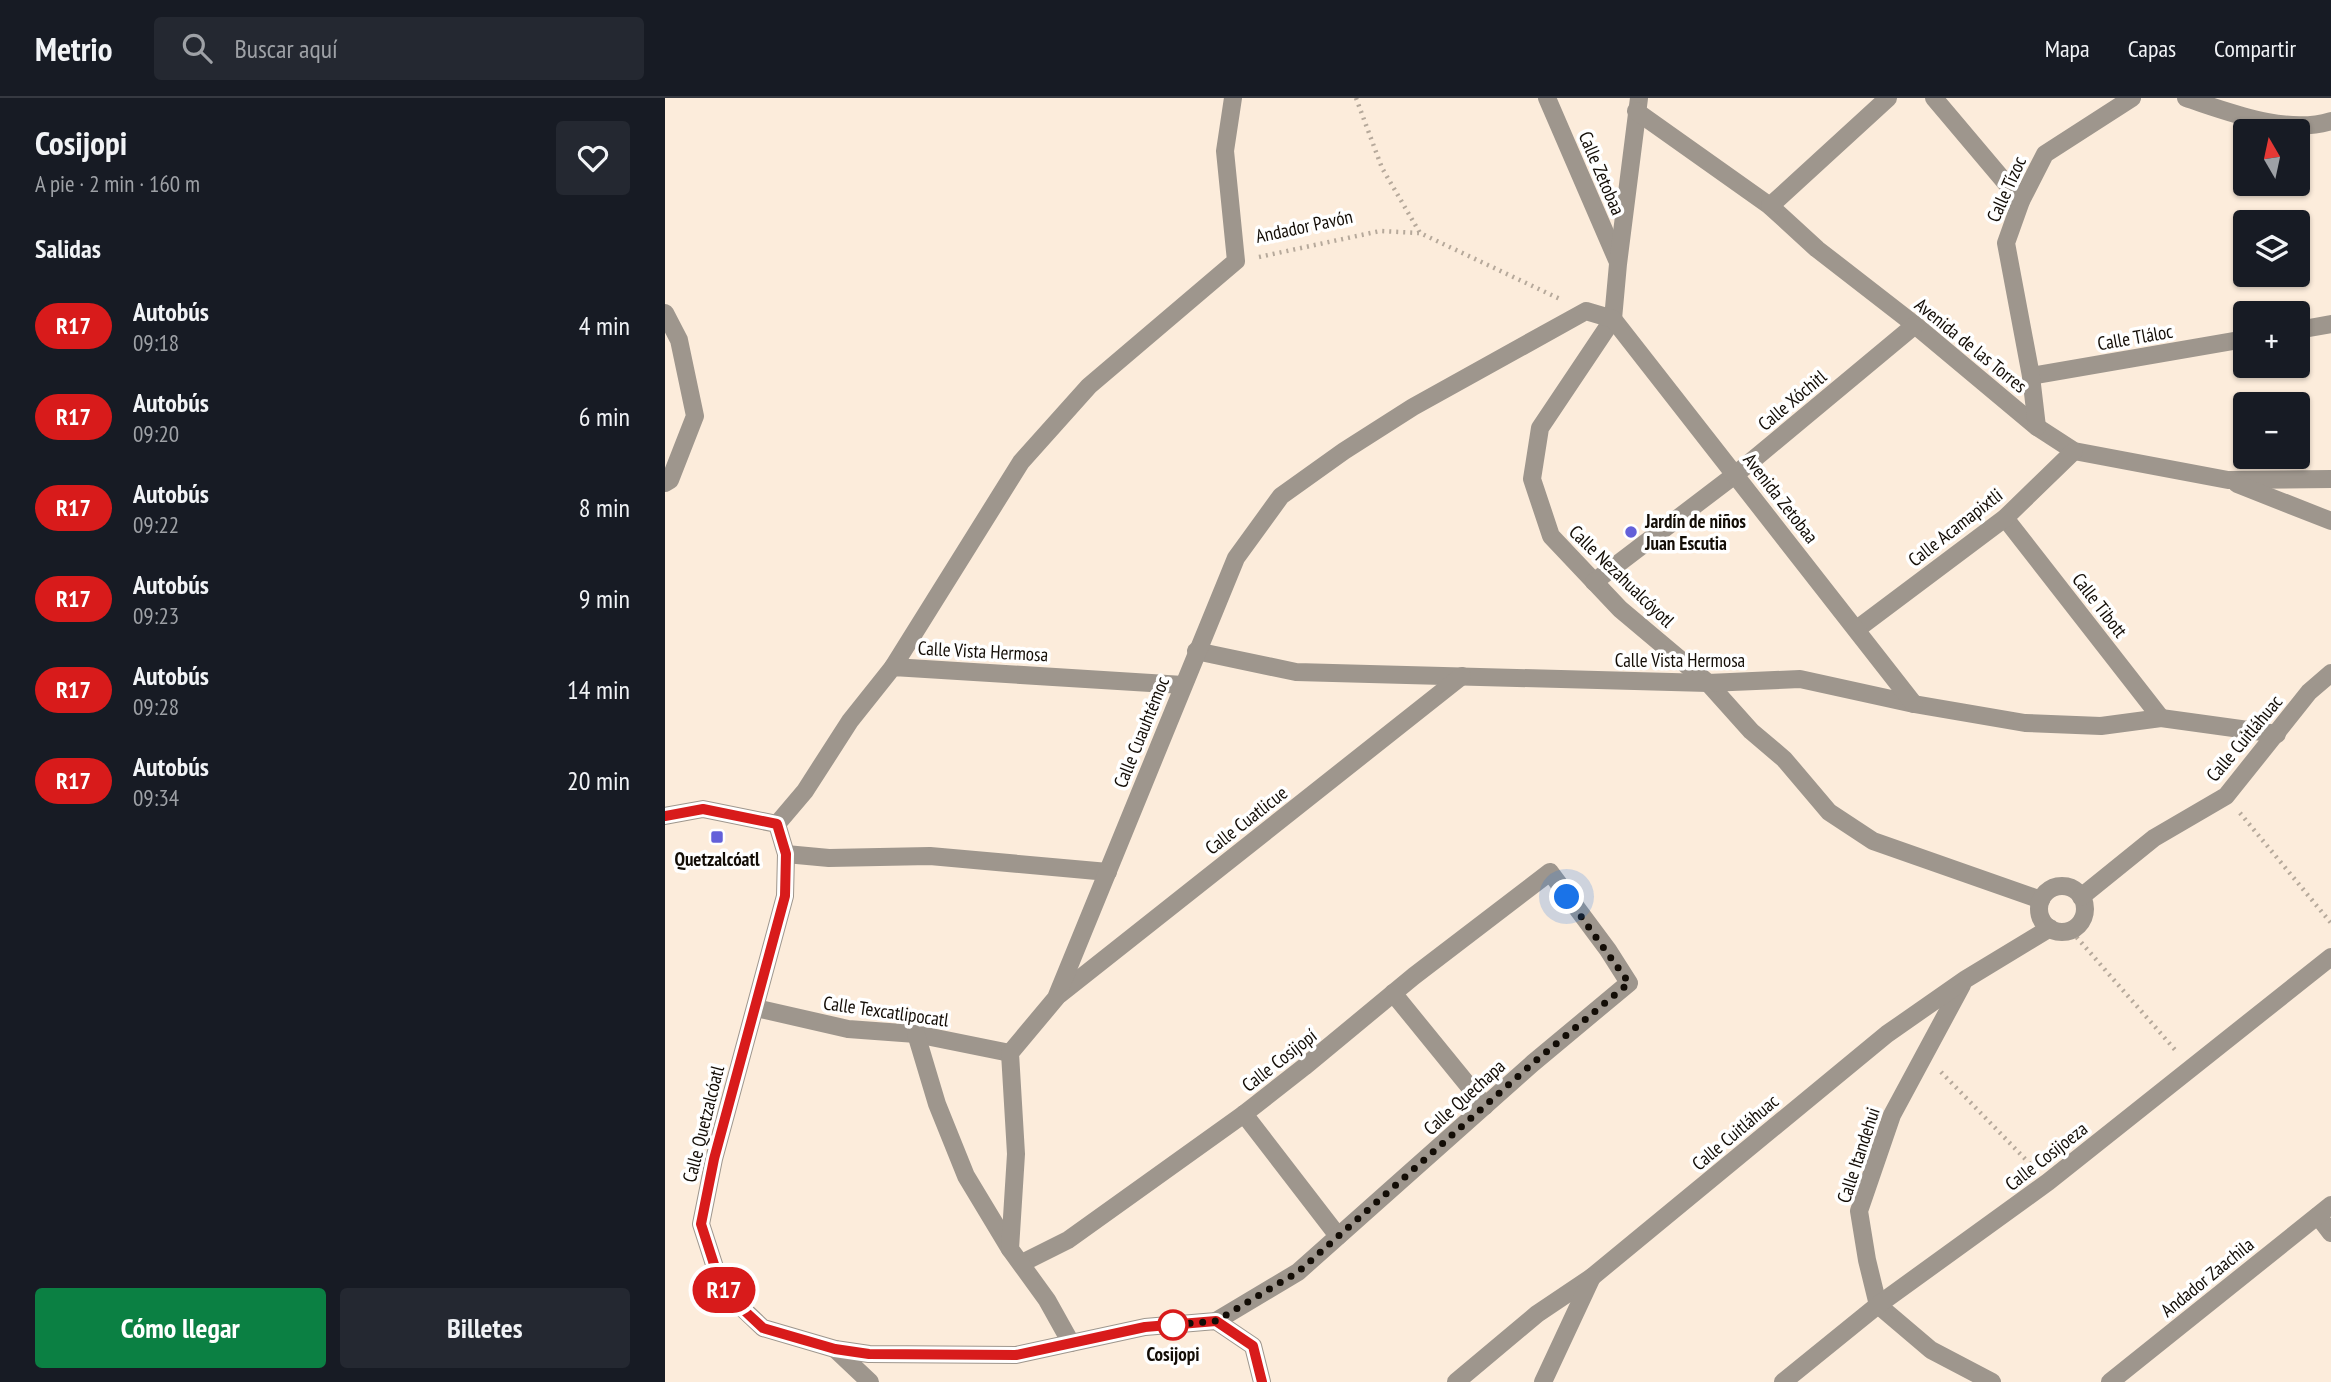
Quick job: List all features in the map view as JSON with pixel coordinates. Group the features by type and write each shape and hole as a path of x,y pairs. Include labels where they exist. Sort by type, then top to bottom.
{"street":[{"name":"Andador Pavón","path":"1233,98 1225,151 1236,261"},
{"name":"Calle Zetobaa","path":"1547,98 1618,264"},
{"path":"1770,205 1888,98"},
{"path":"1934,98 2021,201"},
{"name":"Calle Tízoc","path":"2037,426 2031,376 2006,243 2021,201 2045,154 2132,98"},
{"path":"2186,98 2252,120 2316,126 2331,121"},
{"name":"Calle Nezahualcóyotl","path":"1638,104 1613,319 1541,428 1532,479 1551,536 1620,609 1707,683 1751,731 1784,759 1829,812 1873,841 2041,900"},
{"name":"Avenida de las Torres","path":"1638,104 1770,205 1817,249 1915,325 2037,426 2074,451 2228,480 2331,479"},
{"path":"893,667 1021,462 1089,386 1236,261"},
{"path":"1586,311 1613,319"},
{"name":"Calle Cuauhtémoc","path":"1010,1053 1056,998 1236,558 1281,496 1413,407 1586,311"},
{"path":"665,313 679,340 695,416 670,480 665,483"},
{"name":"Avenida Zetobaa","path":"1613,319 1914,704"},
{"path":"2310,328 2331,324"},
{"name":"Calle Xóchitl","path":"1594,582 1736,474 1915,325"},
{"name":"Calle Tláloc","path":"2031,376 2233,341"},
{"name":"Calle Acamapixtli","path":"1857,629 2005,518 2074,451"},
{"path":"2228,480 2331,521"},
{"name":"Calle Tibott","path":"2005,518 2161,718"},
{"name":"Calle Vista Hermosa","path":"1196,651 1296,671 1707,683 1800,679 1914,704 2025,723 2101,726 2161,718 2277,734"},
{"name":"Calle Vista Hermosa","path":"777,824 806,791 850,721 893,667 1182,685"},
{"name":"Calle Cuitláhuac","path":"2081,897 2154,838 2226,796 2309,692 2331,673"},
{"name":"Calle Cuatlicue","path":"1056,998 1462,676"},
{"path":"665,816 703,809 777,824"},
{"name":"Calle Quetzalcóatl","path":"777,824 786,854 785,896 714,1159 701,1224 722,1289 763,1328 835,1349 869,1354 1016,1355 1145,1327 1216,1321"},
{"path":"786,854 829,858 930,856 1108,872"},
{"name":"Calle Cosijopí","path":"1022,1263 1068,1240 1244,1114 1393,993 1550,872"},
{"name":"Calle Quechapa","path":"1216,1321 1298,1272 1629,983 1550,872"},
{"path":"2061,886 2076,891 2081,897 2085,908 2084,915 2080,923 2070,930 2057,931 2050,928 2040,915 2041,900 2050,889 2061,886"},
{"name":"Calle Cuitláhuac","path":"1457,1382 1537,1314 1592,1277 1887,1034 1966,979 2050,928"},
{"name":"Calle Cosijoeza","path":"1783,1382 1878,1305 2048,1182 2331,957"},
{"name":"Calle Itandehui","path":"1878,1305 1859,1211 1892,1115 1966,979"},
{"path":"1393,993 1485,1106"},
{"name":"Calle Texcatlipocatl","path":"756,1008 848,1029 916,1034 1010,1053"},
{"path":"916,1034 937,1104 966,1175 1071,1343"},
{"path":"1010,1053 1016,1154 1010,1249"},
{"path":"1244,1114 1338,1236"},
{"path":"2324,1210 2331,1233"},
{"name":"Andador Zaachila","path":"2110,1382 2324,1210"},
{"path":"1543,1382 1592,1277"},
{"path":"1878,1305 1931,1350 1992,1382"},
{"path":"1216,1321 1253,1346 1262,1382"},
{"path":"835,1349 870,1382"}],"path":[{"path":"1356,98 1382,168 1420,233 1586,311"},
{"name":"Andador Pavón","path":"1236,261 1380,231 1420,233"},
{"path":"2226,796 2331,923"},
{"path":"2070,930 2191,1069"},
{"path":"1924,1053 2048,1182"}],"bus line":[{"name":"R17","path":"665,816 703,809 777,824 786,854 785,896 714,1159 701,1224 722,1289 763,1328 835,1349 869,1354 958,1356 1016,1355 1145,1327 1216,1321 1253,1346 1262,1382"}],"place":[{"name":"Jardín de niños Juan Escutia","path":"1631,532"},
{"name":"Quetzalcóatl","path":"717,837"},
{"name":"Cosijopi","path":"1173,1325"}],"route":[{"path":"1173,1325 1169,1325 1216,1321 1298,1272 1533,1063 1629,983 1608,950 1567,897"}]}
